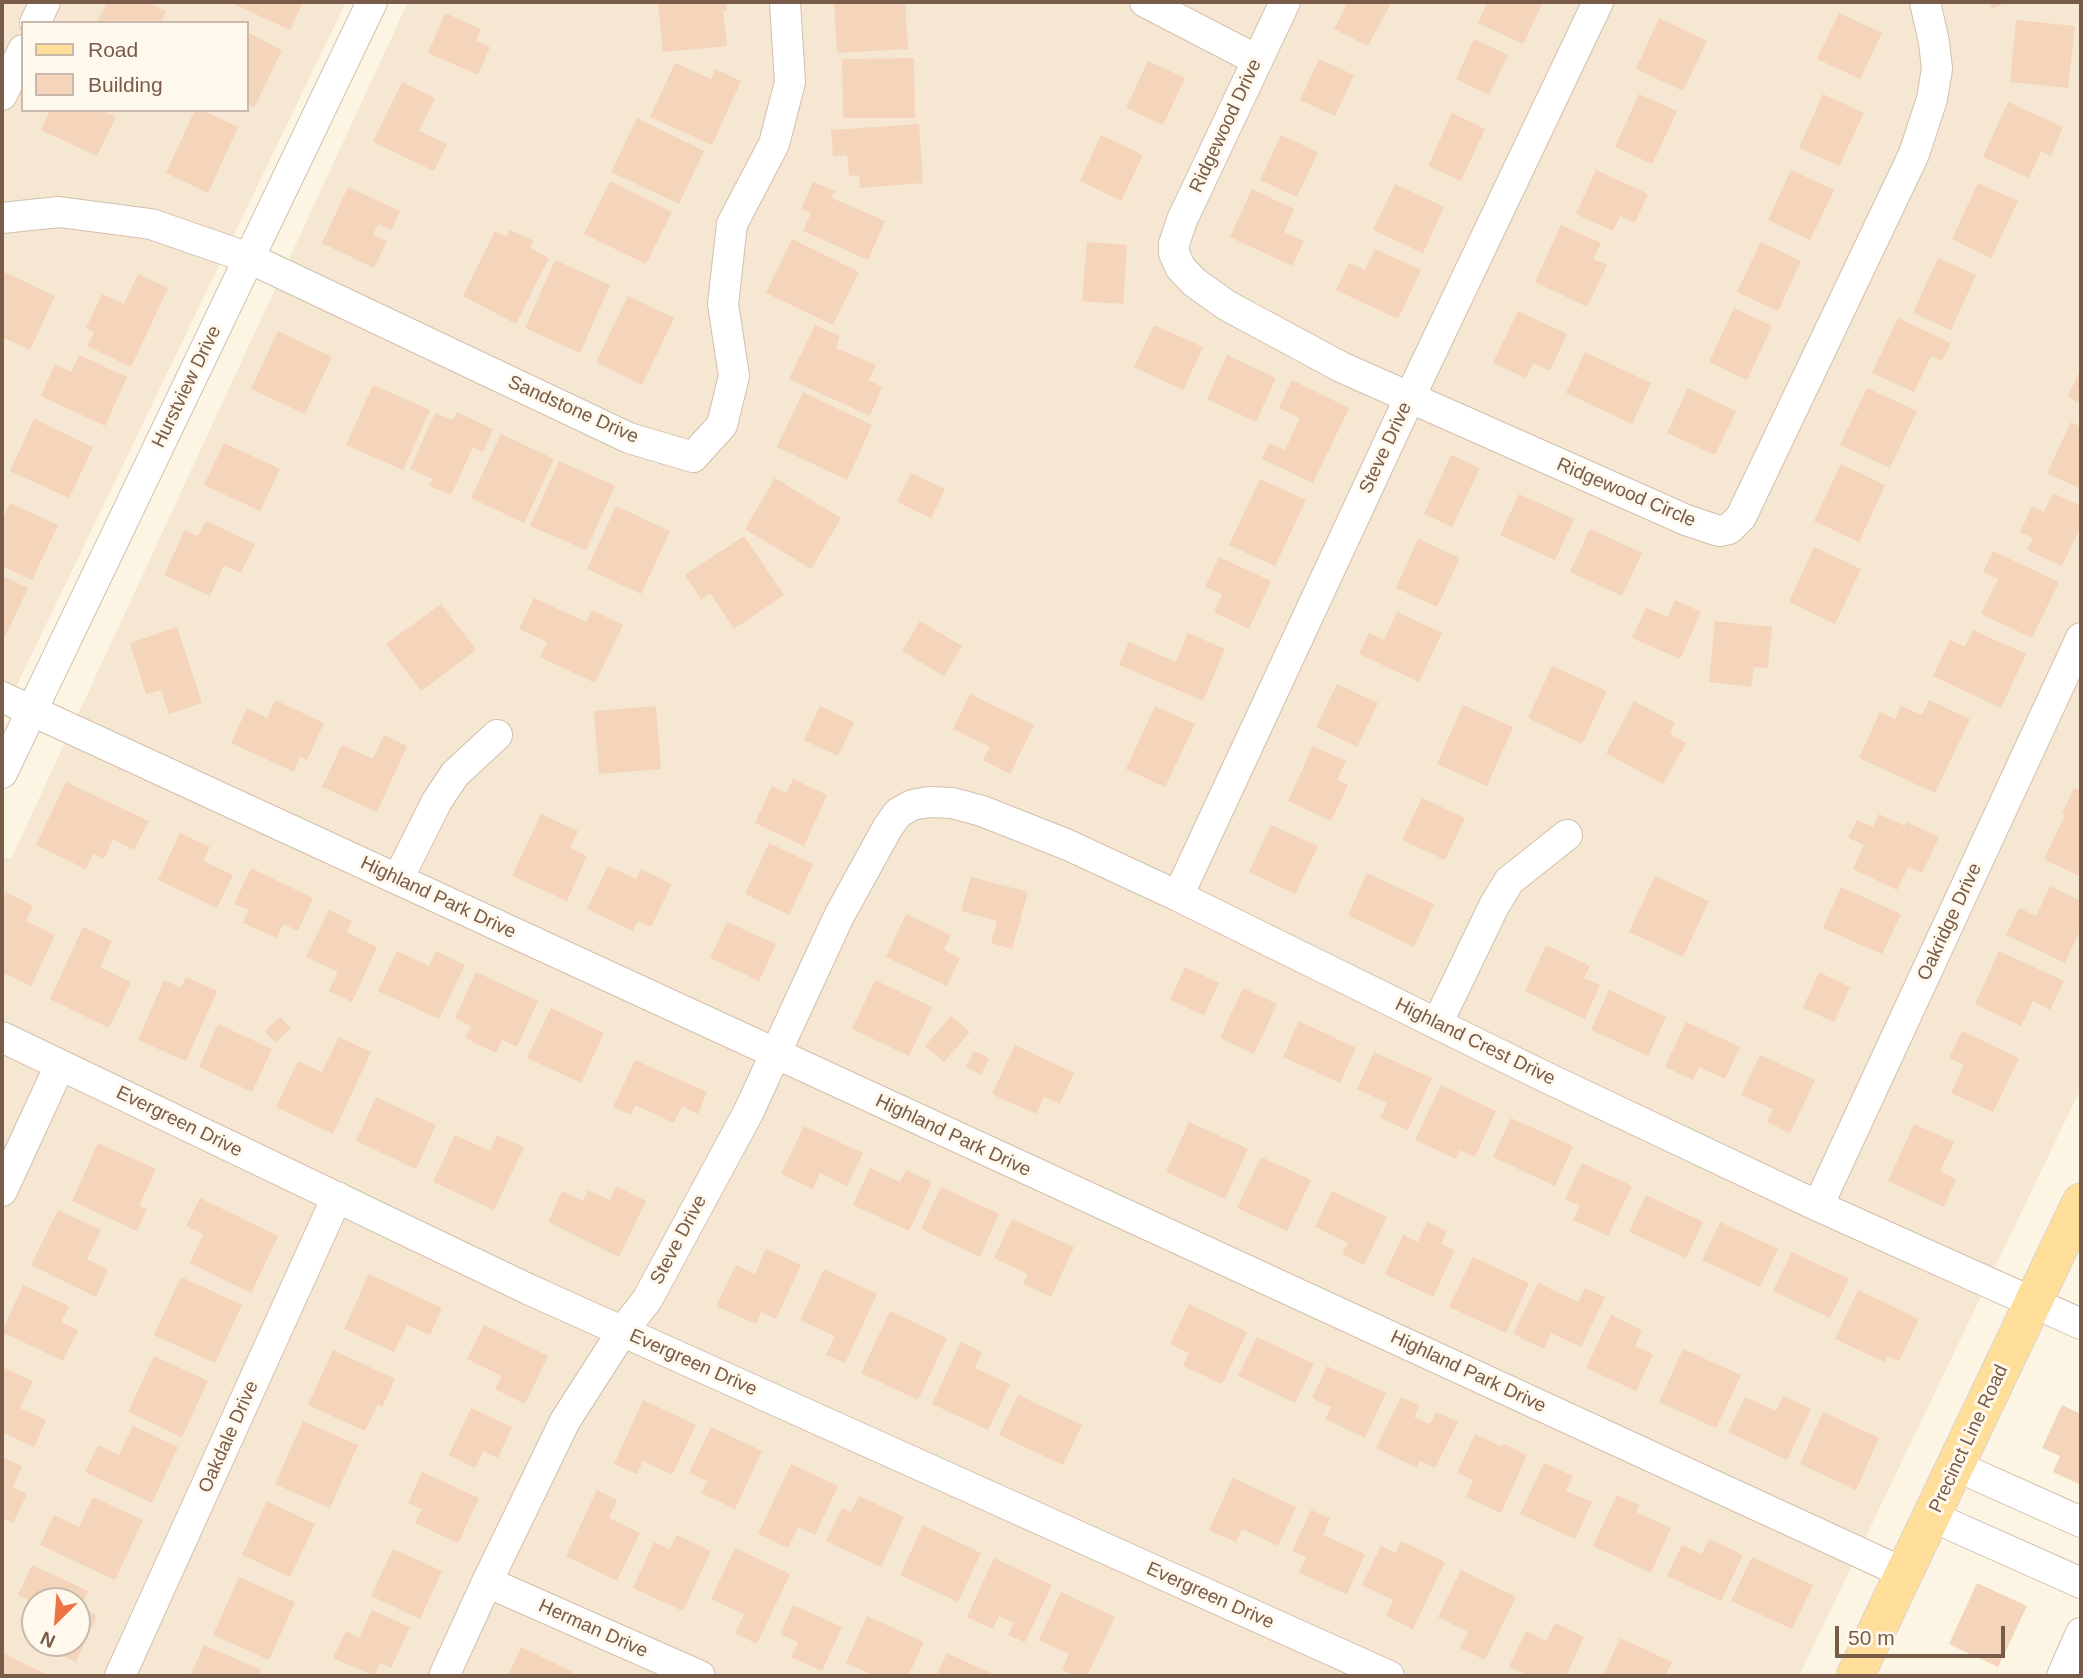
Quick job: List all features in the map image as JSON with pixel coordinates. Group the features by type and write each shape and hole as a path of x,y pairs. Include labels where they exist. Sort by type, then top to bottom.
{"main road":[{"name":"Precinct Line Road","path":"1855,1676 2081,1202"}],"street":[{"path":"36,21 45,2"},
{"name":"Hurstview Drive","path":"2,773 372,2"},
{"name":"Sandstone Drive","path":"249,258 629,438 693,457 722,425 734,376 723,304 732,224 774,144 790,82 785,2"},
{"path":"1145,2 1257,60"},
{"name":"Ridgewood Drive","path":"1174,253 1174,244 1182,220 1285,2"},
{"name":"Steve Drive","path":"1178,896 1409,399 1598,2"},
{"name":"Ridgewood Circle","path":"1174,253 1180,267 1194,282 1226,305 1341,367 1686,520 1719,531 1730,529 1741,517 1914,154 1932,99 1937,69 1925,2"},
{"path":"2,95 21,54"},
{"path":"2,218 59,212 151,225 249,258"},
{"name":"Oakridge Drive","path":"1818,1206 2081,638"},
{"name":"Highland Park Drive","path":"2,697 1904,1573"},
{"path":"398,879 437,801 455,774 497,735"},
{"name":"Highland Crest Drive","path":"912,805 929,802 952,803 982,811 1068,845 1818,1206 2081,1324"},
{"name":"Steve Drive","path":"444,1676 565,1421 622,1332 647,1300 748,1113 839,916 888,827 898,813 912,805"},
{"path":"1437,1024 1494,906 1509,881 1567,835"},
{"name":"Evergreen Drive","path":"2,1037 622,1332 1390,1676"},
{"path":"2,1191 60,1065"},
{"name":"Oakdale Drive","path":"120,1676 337,1198"},
{"path":"1956,1466 2081,1522"},
{"path":"1933,1517 2081,1583"},
{"name":"Herman Drive","path":"487,1582 700,1676"},
{"path":"2062,1676 2081,1633"}],"shaded area":[{"path":"2,2 346,2 2,716"},
{"path":"408,2 2081,2 2081,1088 1799,1676 2,1676 2,856 11,859"}],"building":[{"path":"107,2 147,2 166,11 162,21 98,21"},
{"path":"229,2 303,2 290,30"},
{"path":"658,2 726,2 727,11 723,11 727,46 663,52"},
{"path":"834,2 905,2 908,49 837,53"},
{"path":"1348,2 1385,2 1390,5 1368,46 1334,29"},
{"path":"1487,2 1543,2 1523,44 1478,23"},
{"path":"1989,2 2008,2 1992,9"},
{"path":"445,13 481,29 476,41 490,47 478,75 428,53"},
{"path":"1839,13 1882,33 1860,79 1817,59"},
{"path":"1659,18 1707,41 1683,91 1636,69"},
{"path":"2016,20 2075,26 2068,88 2010,82"},
{"path":"248,33 282,50 254,108 248,105"},
{"path":"1474,39 1508,55 1489,95 1456,79"},
{"path":"914,58 915,118 843,118 842,59"},
{"path":"1319,59 1354,75 1335,116 1300,100"},
{"path":"1148,61 1185,78 1163,125 1126,108"},
{"path":"675,63 711,79 715,69 741,81 712,145 650,117"},
{"path":"402,82 435,98 419,131 447,144 434,171 373,142"},
{"path":"1639,94 1677,111 1652,164 1615,147"},
{"path":"1823,94 1864,113 1839,166 1799,148"},
{"path":"2008,102 2063,127 2051,156 2041,151 2029,178 1983,157"},
{"path":"49,112 105,112 116,117 97,156 41,130"},
{"path":"194,112 206,112 238,127 208,193 166,173"},
{"path":"1452,113 1485,129 1461,181 1428,166"},
{"path":"637,118 704,151 679,204 611,172"},
{"path":"919,124 923,183 860,188 859,175 849,176 847,155 833,157 831,130"},
{"path":"1101,135 1143,155 1121,201 1080,181"},
{"path":"1281,135 1318,152 1297,197 1260,180"},
{"path":"1596,170 1648,194 1635,223 1620,216 1613,231 1576,214"},
{"path":"1791,170 1834,190 1810,240 1768,220"},
{"path":"610,181 672,212 646,264 584,234"},
{"path":"813,182 835,191 832,198 885,221 868,260 803,231 811,213 801,209"},
{"path":"1978,183 2018,201 1991,258 1952,239"},
{"path":"1395,184 1444,207 1423,253 1373,230"},
{"path":"348,187 400,211 391,230 378,224 373,235 387,241 374,268 322,243"},
{"path":"1252,189 1294,209 1284,232 1304,241 1292,266 1230,237"},
{"path":"1561,225 1601,243 1593,259 1607,265 1587,307 1535,282"},
{"path":"510,230 534,241 530,248 549,258 516,324 463,296 495,231 506,237"},
{"path":"792,239 859,272 833,325 766,293"},
{"path":"1087,242 1127,245 1123,304 1082,301"},
{"path":"1761,242 1801,261 1778,311 1737,292"},
{"path":"1375,249 1421,270 1398,319 1336,290 1349,263 1365,270"},
{"path":"1938,258 1976,275 1951,330 1913,313"},
{"path":"555,260 610,285 580,353 525,328"},
{"path":"2,271 55,296 30,350 2,337"},
{"path":"138,274 168,288 131,367 87,346 94,332 86,328 102,294 124,304"},
{"path":"628,296 674,318 642,385 596,362"},
{"path":"1734,308 1772,326 1747,380 1709,362"},
{"path":"1518,311 1567,334 1550,371 1533,363 1526,378 1493,363"},
{"path":"1898,318 1951,343 1942,361 1931,356 1914,392 1872,373"},
{"path":"815,325 840,336 836,348 876,365 869,380 882,387 870,416 789,379"},
{"path":"1154,325 1203,347 1183,390 1134,367"},
{"path":"278,331 332,357 305,414 251,389"},
{"path":"1585,352 1651,383 1632,424 1566,393"},
{"path":"79,355 127,377 105,426 41,396 55,364 71,372"},
{"path":"1227,355 1276,378 1256,422 1207,399"},
{"path":"2081,368 2081,404 2068,397"},
{"path":"1292,380 1349,408 1313,483 1262,459 1269,443 1285,450 1300,418 1279,408"},
{"path":"373,385 430,410 403,470 346,445"},
{"path":"1688,388 1736,411 1715,455 1667,433"},
{"path":"1867,388 1917,411 1890,468 1840,445"},
{"path":"803,392 872,425 847,480 777,447"},
{"path":"457,412 493,429 483,452 473,447 451,495 429,486 433,479 410,469 435,413 453,420"},
{"path":"34,419 93,447 69,498 10,471"},
{"path":"2071,422 2081,427 2081,489 2047,473"},
{"path":"501,434 554,459 524,523 471,498"},
{"path":"224,443 280,469 260,511 204,485"},
{"path":"1451,455 1480,468 1452,527 1424,514"},
{"path":"559,461 615,486 586,550 530,526"},
{"path":"1841,464 1885,485 1859,542 1814,521"},
{"path":"911,473 945,489 931,518 897,502"},
{"path":"775,478 841,518 811,569 745,529"},
{"path":"1260,479 1306,500 1275,566 1229,545"},
{"path":"2053,493 2081,506 2081,526 2062,566 2027,550 2033,538 2020,532 2032,506 2044,512"},
{"path":"1519,494 1574,519 1555,560 1500,535"},
{"path":"10,503 58,525 32,580 2,566 2,521"},
{"path":"616,506 670,531 641,594 587,569"},
{"path":"206,521 255,544 241,573 224,565 210,596 164,575 185,530 198,536"},
{"path":"1590,529 1642,553 1622,596 1570,572"},
{"path":"744,536 784,595 734,629 710,593 701,599 685,575"},
{"path":"1418,539 1460,558 1437,607 1396,588"},
{"path":"1814,547 1861,569 1835,624 1789,602"},
{"path":"1993,551 2059,582 2032,638 1981,614 1998,579 1983,572"},
{"path":"1219,557 1271,581 1249,629 1214,612 1222,594 1205,587"},
{"path":"2,576 28,588 5,637 2,636"},
{"path":"534,598 586,622 592,610 623,625 595,683 540,657 547,642 519,629"},
{"path":"1675,600 1701,612 1680,659 1632,638 1646,608 1668,617"},
{"path":"441,604 476,650 421,691 386,644"},
{"path":"1397,612 1442,633 1419,682 1359,654 1369,633 1384,640"},
{"path":"920,621 962,646 944,676 902,651"},
{"path":"1715,621 1772,627 1768,668 1754,667 1751,687 1709,682"},
{"path":"177,627 202,703 169,714 161,690 146,694 130,643"},
{"path":"1973,630 2026,654 2001,708 1933,676 1950,640 1965,647"},
{"path":"1188,633 1225,649 1203,701 1119,665 1129,642 1176,662"},
{"path":"1552,666 1607,691 1582,744 1528,718"},
{"path":"1337,684 1378,703 1357,747 1316,727"},
{"path":"970,694 1034,725 1010,774 983,760 990,747 953,729"},
{"path":"275,700 324,723 307,760 300,757 294,772 231,743 247,708 267,718"},
{"path":"1929,700 1970,719 1935,793 1859,758 1880,712 1895,719 1901,706 1922,715"},
{"path":"1634,701 1675,723 1670,734 1686,743 1663,784 1606,753"},
{"path":"1463,705 1513,727 1487,786 1437,764"},
{"path":"656,706 661,769 599,774 594,711"},
{"path":"820,706 854,722 838,756 804,740"},
{"path":"1155,706 1195,724 1165,787 1126,769"},
{"path":"384,735 407,746 377,812 322,787 342,745 373,759"},
{"path":"1313,746 1346,761 1337,780 1348,785 1331,821 1288,801"},
{"path":"793,779 827,795 804,846 755,823 772,786 786,793"},
{"path":"66,782 149,821 134,850 113,839 104,859 93,854 86,869 36,845"},
{"path":"2074,788 2081,791 2081,877 2044,859 2065,815 2062,814"},
{"path":"1422,798 1465,818 1445,860 1402,840"},
{"path":"541,814 578,831 570,848 587,856 567,901 512,876"},
{"path":"1879,814 1905,826 1906,822 1939,837 1922,873 1908,867 1897,890 1853,869 1864,845 1848,838 1857,820 1873,827"},
{"path":"1271,825 1318,846 1295,894 1249,872"},
{"path":"180,833 210,847 203,861 233,875 217,908 158,880"},
{"path":"769,843 813,864 789,915 745,894"},
{"path":"608,866 636,879 641,869 672,884 651,927 638,921 633,931 587,909"},
{"path":"251,868 313,898 298,931 283,924 277,938 243,923 249,910 234,904"},
{"path":"1367,873 1434,904 1414,947 1348,915"},
{"path":"1655,876 1709,901 1683,957 1629,932"},
{"path":"971,877 1028,892 1012,949 991,943 997,921 961,911"},
{"path":"2050,886 2081,901 2081,928 2065,963 2006,935 2019,908 2036,916"},
{"path":"1841,887 1901,914 1882,954 1823,928"},
{"path":"6,892 33,906 26,921 55,935 31,986 2,972 2,900"},
{"path":"329,910 352,921 346,932 377,947 352,1002 329,991 338,972 306,957"},
{"path":"906,914 951,935 944,950 960,958 947,986 886,957"},
{"path":"727,922 776,944 759,981 710,958"},
{"path":"83,927 112,941 100,967 131,982 109,1028 50,999"},
{"path":"1546,945 1590,966 1584,978 1600,985 1585,1019 1525,991"},
{"path":"397,951 429,966 436,951 465,965 439,1019 378,991"},
{"path":"1999,951 2064,981 2050,1010 2033,1001 2021,1026 1975,1004"},
{"path":"1185,967 1219,983 1204,1015 1170,1000"},
{"path":"476,972 538,1001 517,1047 502,1040 496,1053 465,1038 471,1026 455,1018"},
{"path":"1819,972 1850,987 1834,1022 1803,1008"},
{"path":"186,977 217,991 186,1061 138,1040 164,980 181,988"},
{"path":"875,980 932,1007 909,1056 852,1029"},
{"path":"1243,988 1277,1004 1254,1054 1220,1038"},
{"path":"1609,990 1666,1017 1648,1056 1591,1030"},
{"path":"551,1008 604,1033 581,1083 527,1058"},
{"path":"951,1016 970,1032 944,1062 925,1046"},
{"path":"280,1017 291,1028 275,1043 265,1031"},
{"path":"1299,1021 1356,1048 1340,1083 1283,1057"},
{"path":"1686,1022 1740,1047 1725,1079 1699,1067 1693,1080 1665,1067"},
{"path":"218,1024 272,1049 252,1092 199,1067"},
{"path":"1962,1031 2019,1058 1993,1112 1951,1093 1964,1065 1949,1058"},
{"path":"339,1037 371,1052 333,1134 276,1107 298,1061 322,1072"},
{"path":"1015,1045 1074,1073 1060,1104 1044,1097 1036,1114 992,1094"},
{"path":"974,1051 989,1058 981,1075 966,1067"},
{"path":"1374,1052 1432,1078 1408,1130 1380,1118 1387,1103 1357,1089"},
{"path":"1760,1055 1815,1080 1790,1133 1767,1122 1773,1109 1741,1095"},
{"path":"635,1060 707,1092 698,1114 682,1106 674,1123 635,1105 631,1115 613,1107"},
{"path":"1441,1085 1496,1111 1475,1157 1460,1150 1456,1159 1415,1140"},
{"path":"376,1097 436,1125 416,1169 356,1141"},
{"path":"1511,1118 1573,1146 1555,1186 1493,1157"},
{"path":"1189,1122 1248,1149 1225,1199 1166,1172"},
{"path":"1914,1124 1954,1142 1940,1171 1956,1179 1944,1207 1888,1181"},
{"path":"804,1126 863,1153 847,1186 820,1173 813,1189 781,1174"},
{"path":"455,1135 490,1151 497,1135 524,1147 494,1210 433,1182"},
{"path":"98,1143 156,1169 139,1206 147,1209 137,1231 72,1201"},
{"path":"1261,1157 1311,1180 1287,1231 1237,1208"},
{"path":"1582,1163 1632,1186 1608,1236 1573,1220 1580,1206 1565,1199"},
{"path":"870,1168 900,1182 906,1170 932,1182 909,1231 853,1205"},
{"path":"616,1186 646,1201 619,1257 548,1222 562,1191 583,1201 588,1190 610,1200"},
{"path":"941,1187 999,1214 980,1257 921,1229"},
{"path":"1332,1191 1387,1217 1364,1265 1342,1254 1348,1243 1315,1227"},
{"path":"1646,1195 1703,1222 1686,1258 1629,1232"},
{"path":"200,1198 278,1236 251,1293 190,1263 203,1234 186,1226"},
{"path":"58,1210 101,1230 87,1259 108,1270 96,1297 31,1265"},
{"path":"1012,1219 1074,1247 1051,1297 1023,1284 1028,1274 994,1258"},
{"path":"1427,1222 1447,1231 1441,1244 1455,1250 1433,1297 1385,1274 1403,1235 1418,1242"},
{"path":"1720,1222 1778,1249 1760,1287 1702,1260"},
{"path":"766,1249 801,1265 776,1319 761,1312 756,1324 716,1306 736,1265 755,1274"},
{"path":"1792,1252 1849,1279 1830,1318 1773,1291"},
{"path":"1473,1257 1529,1283 1506,1333 1449,1307"},
{"path":"824,1269 877,1294 845,1363 826,1355 835,1336 800,1320"},
{"path":"369,1274 442,1308 430,1335 407,1325 394,1352 344,1329"},
{"path":"181,1277 242,1305 215,1363 154,1335"},
{"path":"1538,1283 1578,1302 1585,1288 1605,1297 1581,1347 1551,1333 1544,1349 1513,1334"},
{"path":"23,1285 69,1306 61,1322 78,1330 63,1361 2,1332"},
{"path":"1858,1290 1919,1319 1899,1361 1887,1356 1884,1362 1835,1339"},
{"path":"1189,1304 1247,1332 1222,1384 1183,1366 1189,1353 1170,1344"},
{"path":"890,1311 947,1338 918,1400 861,1373"},
{"path":"1611,1315 1642,1330 1635,1346 1653,1354 1636,1391 1586,1368"},
{"path":"484,1325 548,1356 525,1404 495,1389 502,1376 467,1359"},
{"path":"1257,1337 1314,1364 1295,1403 1238,1376"},
{"path":"961,1342 982,1352 975,1368 1010,1384 988,1430 932,1404"},
{"path":"1683,1349 1741,1375 1716,1428 1659,1402"},
{"path":"333,1350 395,1379 382,1407 378,1404 365,1431 308,1405"},
{"path":"154,1356 208,1381 182,1437 128,1412"},
{"path":"1327,1366 1386,1393 1365,1438 1325,1419 1331,1407 1312,1398"},
{"path":"2,1367 33,1381 20,1408 46,1420 34,1447 2,1432"},
{"path":"1018,1395 1082,1425 1063,1465 999,1435"},
{"path":"1783,1396 1811,1409 1787,1460 1728,1432 1745,1397 1776,1411"},
{"path":"1401,1397 1420,1406 1414,1417 1430,1424 1436,1412 1458,1422 1435,1468 1420,1461 1417,1468 1376,1448"},
{"path":"643,1400 696,1425 672,1475 643,1461 637,1474 614,1464"},
{"path":"2062,1405 2081,1414 2081,1485 2053,1472 2060,1456 2042,1448"},
{"path":"471,1408 512,1427 498,1458 483,1451 475,1468 449,1455"},
{"path":"1823,1412 1879,1438 1856,1490 1800,1464"},
{"path":"303,1421 358,1445 330,1508 275,1484"},
{"path":"133,1426 178,1447 152,1503 85,1472 98,1445 119,1455"},
{"path":"711,1427 762,1451 735,1509 701,1493 707,1481 689,1473"},
{"path":"1475,1434 1527,1455 1501,1513 1466,1497 1473,1480 1457,1473"},
{"path":"2,1457 22,1466 13,1487 27,1494 13,1523 2,1518"},
{"path":"1544,1463 1573,1476 1566,1491 1592,1502 1575,1539 1520,1514"},
{"path":"791,1464 838,1486 815,1535 798,1527 788,1548 758,1534"},
{"path":"422,1472 479,1498 458,1543 415,1523 422,1509 408,1503"},
{"path":"1233,1478 1296,1507 1278,1546 1242,1529 1236,1542 1209,1530"},
{"path":"597,1490 617,1500 609,1518 640,1533 617,1581 566,1556"},
{"path":"1617,1495 1639,1505 1636,1512 1671,1528 1651,1573 1593,1546"},
{"path":"859,1496 904,1517 881,1567 826,1541 842,1508 851,1512"},
{"path":"93,1497 143,1520 115,1580 40,1545 54,1515 79,1527"},
{"path":"267,1501 315,1524 290,1577 242,1555"},
{"path":"1311,1510 1330,1518 1323,1535 1365,1554 1347,1594 1299,1573 1306,1557 1292,1551"},
{"path":"923,1525 981,1553 958,1602 900,1575"},
{"path":"677,1535 711,1551 683,1611 633,1588 654,1542 670,1549"},
{"path":"1709,1539 1743,1555 1721,1601 1667,1576 1682,1545 1702,1554"},
{"path":"1401,1541 1445,1562 1413,1629 1386,1616 1393,1600 1362,1585 1381,1546 1396,1553"},
{"path":"735,1548 790,1574 757,1644 735,1633 744,1614 711,1599"},
{"path":"393,1549 442,1571 420,1619 371,1596"},
{"path":"1752,1557 1813,1585 1792,1629 1731,1601"},
{"path":"994,1558 1052,1585 1025,1642 1008,1635 1014,1623 999,1616 993,1629 967,1617"},
{"path":"32,1565 79,1587 22,1587"},
{"path":"1461,1570 1516,1597 1485,1660 1460,1648 1468,1632 1438,1617"},
{"path":"239,1577 295,1602 269,1660 213,1635"},
{"path":"1977,1583 2027,1606 1998,1667 1949,1644"},
{"path":"1061,1592 1115,1617 1087,1676 1076,1676 1062,1670 1069,1654 1039,1640"},
{"path":"793,1605 842,1627 822,1671 791,1657 798,1642 780,1634"},
{"path":"372,1610 410,1627 391,1668 380,1663 374,1676 333,1658 346,1631 359,1638"},
{"path":"91,1612 97,1615 91,1628"},
{"path":"867,1616 924,1642 908,1676 875,1676 846,1663"},
{"path":"1555,1623 1584,1637 1566,1676 1530,1676 1509,1667 1526,1631 1546,1641"},
{"path":"1620,1638 1672,1662 1665,1676 1603,1676"},
{"path":"204,1645 261,1670 259,1676 190,1676"},
{"path":"521,1647 573,1672 571,1676 508,1676"},
{"path":"2,1653 50,1676 2,1676"},
{"path":"947,1653 997,1676 936,1676"},
{"path":"65,1657 78,1657 76,1662"}]}
